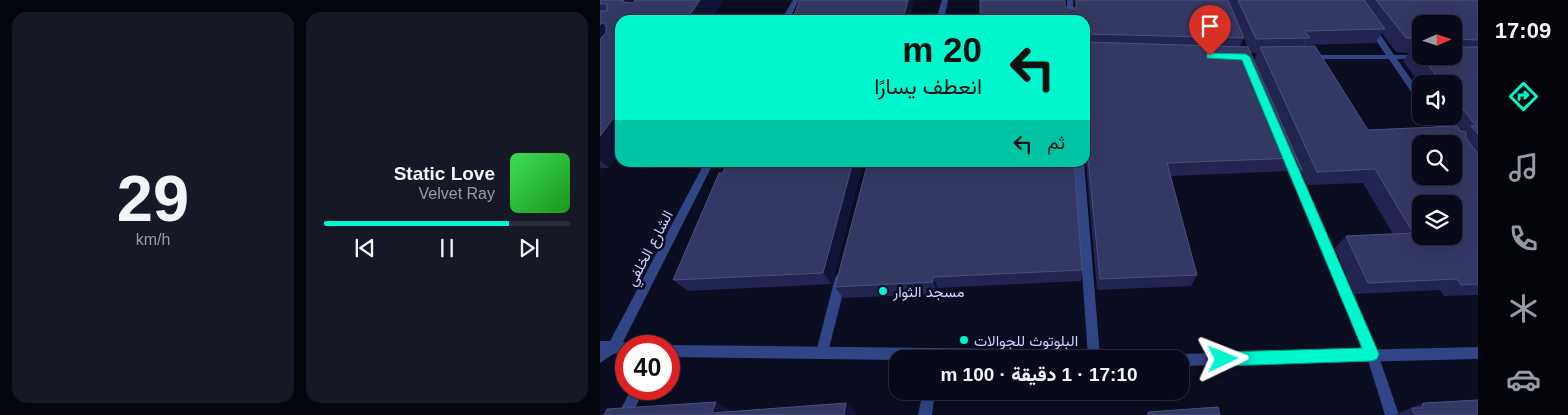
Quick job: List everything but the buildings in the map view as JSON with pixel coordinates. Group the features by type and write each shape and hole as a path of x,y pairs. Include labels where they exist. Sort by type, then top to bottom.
{"street":[{"path":"788,15 796,0"},
{"path":"941,15 945,0"},
{"path":"1070,0 1070,15"},
{"path":"1368,24 1412,88"},
{"path":"1303,57 1412,57"},
{"path":"1288,156 1372,354 1392,415"},
{"name":"الشارع الخلفي","path":"626,335 708,167"},
{"path":"1079,167 1094,350"},
{"path":"822,352 844,267"},
{"path":"600,347 615,348"},
{"path":"600,357 615,350"},
{"path":"680,352 822,352 889,355"},
{"path":"1189,360 1478,353"},
{"path":"625,415 632,400"},
{"path":"925,415 928,400"}],"place":[{"name":"مسجد الثوار","path":"883,291"},
{"name":"البلوتوث للجوالات","path":"964,340"}],"route":[{"path":"1210,56 1246,57 1372,354 1223,359"}]}
